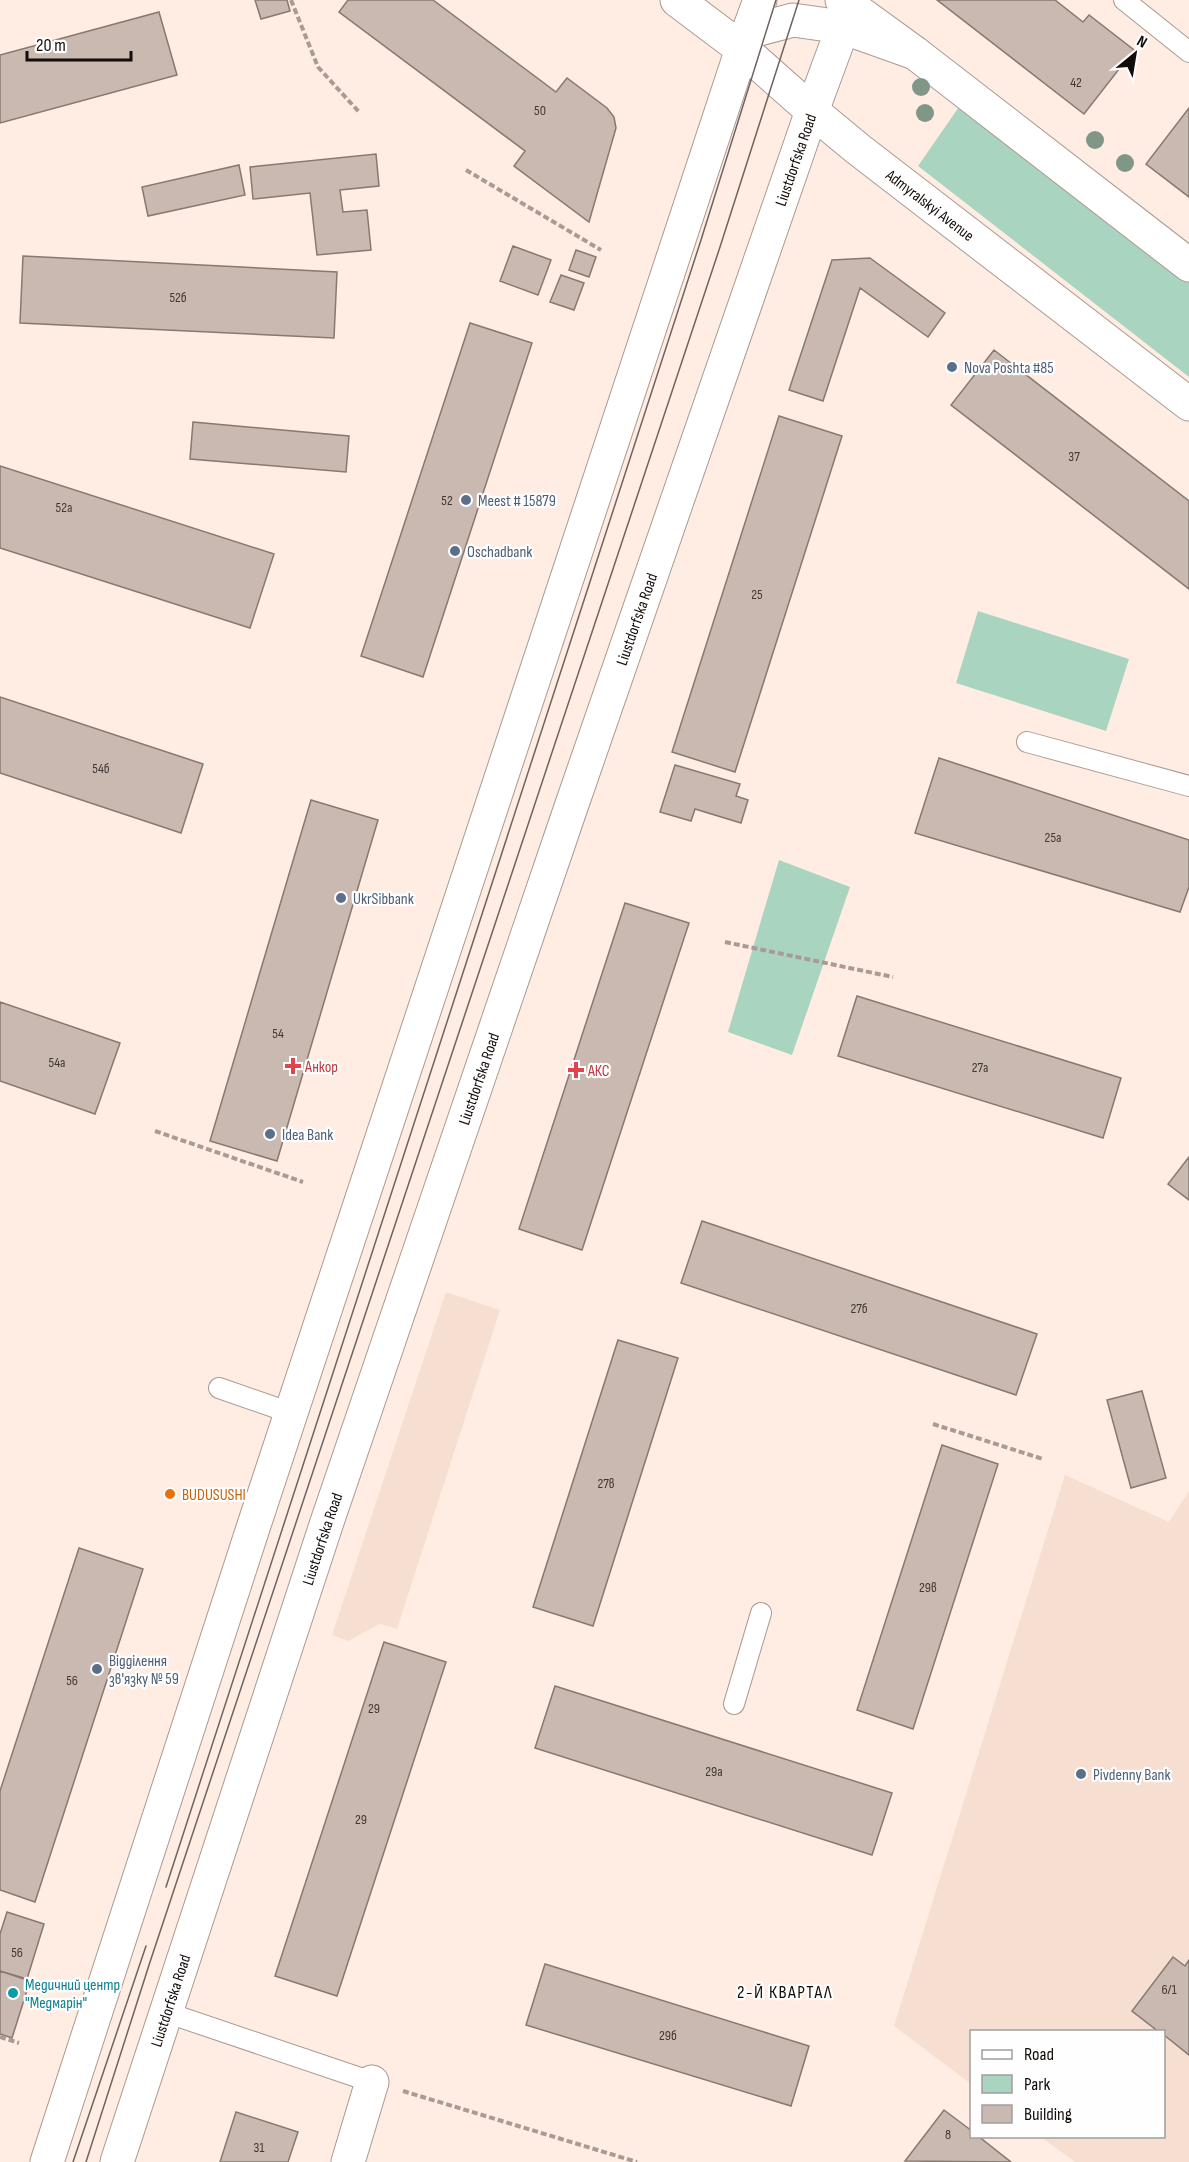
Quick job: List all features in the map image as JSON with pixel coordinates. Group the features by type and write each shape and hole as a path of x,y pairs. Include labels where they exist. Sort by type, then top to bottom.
{"main road":[{"name":"Admyralskyi Avenue","path":"677,0 745,41 812,111 1189,404"},
{"path":"47,2162 291,1413 760,0"},
{"path":"811,0 847,8 915,52 1189,265"},
{"path":"745,41 792,20 847,8"},
{"name":"Liustdorfska Road","path":"117,2162 326,1525 847,8"},
{"path":"348,2162 372,2082"}],"lane":[{"path":"1124,0 1189,52"},
{"path":"1027,742 1189,786"},
{"path":"219,1388 291,1413"},
{"path":"734,1704 761,1613"},
{"path":"165,2012 372,2082"}],"path":[{"path":"291,0 318,67 359,112"},
{"path":"466,170 602,250"},
{"path":"725,942 893,977"},
{"path":"155,1131 303,1182"},
{"path":"933,1424 1043,1459"},
{"path":"0,2037 19,2043"},
{"path":"372,2082 638,2162"}],"shaded area":[{"path":"446,1292 500,1310 397,1629 380,1624 348,1641 332,1635"},
{"name":"Pivdenny Bank","path":"1065,1475 1169,1522 1189,1491 1189,2162 1075,2162 1042,2138 1165,2138 1165,2030 970,2030 970,2083 894,2026"}],"green space":[{"path":"961,104 1189,280 1189,377 918,166"},
{"path":"978,611 1129,659 1106,731 956,683"},
{"path":"779,860 850,887 792,1055 728,1032"}],"building":[{"path":"255,0 287,0 290,11 261,19"},
{"path":"348,0 433,0 556,92 567,78 607,108 614,117 616,128 589,222 514,166 525,151 339,12"},
{"path":"937,0 1055,0 1083,22 1089,15 1134,50 1084,114"},
{"path":"159,12 177,75 0,123 0,55"},
{"path":"1189,108 1189,197 1146,164"},
{"path":"376,154 379,186 340,190 343,212 367,210 371,250 317,255 310,193 253,199 250,167"},
{"path":"239,165 245,195 148,216 142,187"},
{"path":"513,246 551,260 538,295 500,281"},
{"path":"576,250 596,257 589,277 569,270"},
{"path":"23,256 337,272 334,338 20,323"},
{"path":"870,258 945,313 928,337 860,288 823,401 789,390 832,260"},
{"path":"561,275 584,283 574,310 550,302"},
{"path":"470,323 532,343 423,677 361,656"},
{"path":"994,350 1189,501 1189,589 951,405"},
{"path":"779,416 842,436 735,772 672,752"},
{"path":"193,422 349,436 346,472 190,459"},
{"path":"0,466 274,554 250,628 0,548"},
{"path":"0,697 203,764 181,833 0,773"},
{"path":"939,758 1189,840 1189,887 1180,912 915,833"},
{"path":"675,765 740,784 736,796 748,800 741,823 695,809 691,821 660,812"},
{"path":"311,800 378,820 277,1161 210,1141"},
{"path":"625,903 689,923 582,1250 519,1229"},
{"path":"857,996 1121,1078 1103,1138 838,1056"},
{"path":"0,1002 120,1043 95,1114 0,1081"},
{"path":"1189,1157 1189,1200 1168,1184"},
{"path":"702,1221 1037,1334 1016,1395 681,1283"},
{"path":"618,1340 678,1358 593,1626 533,1607"},
{"path":"1142,1391 1166,1478 1131,1488 1107,1400"},
{"path":"942,1445 998,1464 913,1729 857,1710"},
{"path":"79,1548 143,1569 35,1902 0,1890 0,1791"},
{"path":"384,1642 446,1662 337,1996 275,1976"},
{"path":"555,1686 892,1793 872,1855 535,1748"},
{"path":"7,1912 44,1924 27,1979 0,1971 0,1934"},
{"path":"1173,1957 1185,1966 1189,1960 1189,2055 1165,2036 1165,2030 1156,2030 1132,2011"},
{"path":"545,1964 809,2046 791,2106 526,2025"},
{"name":"Медичний центр \"Медмарін\"","path":"0,1971 30,1981 12,2038 0,2034"},
{"path":"944,2110 970,2130 970,2138 981,2138 1011,2162 905,2161"},
{"path":"236,2112 298,2132 288,2162 220,2162"}],"tram line":[{"path":"166,1887 701,240 776,0"},
{"path":"86,2162 150,1962 720,247 799,0"},
{"path":"73,2162 146,1946"}],"place":[{"name":"Nova Poshta #85","path":"952,367"},
{"name":"Meest # 15879","path":"466,500"},
{"name":"Oschadbank","path":"455,551"},
{"name":"UkrSibbank","path":"341,898"},
{"name":"Анкор","path":"293,1066"},
{"name":"АКС","path":"576,1070"},
{"name":"Idea Bank","path":"270,1134"},
{"name":"BUDUSUSHI","path":"170,1494"},
{"name":"Відділення зв'язку № 59","path":"97,1669"},
{"name":"Pivdenny Bank","path":"1081,1774"},
{"name":"Медичний центр \"Медмарін\"","path":"13,1993"}],"district":[{"name":"2-Й КВАРТАЛ","path":"785,1992"}]}
